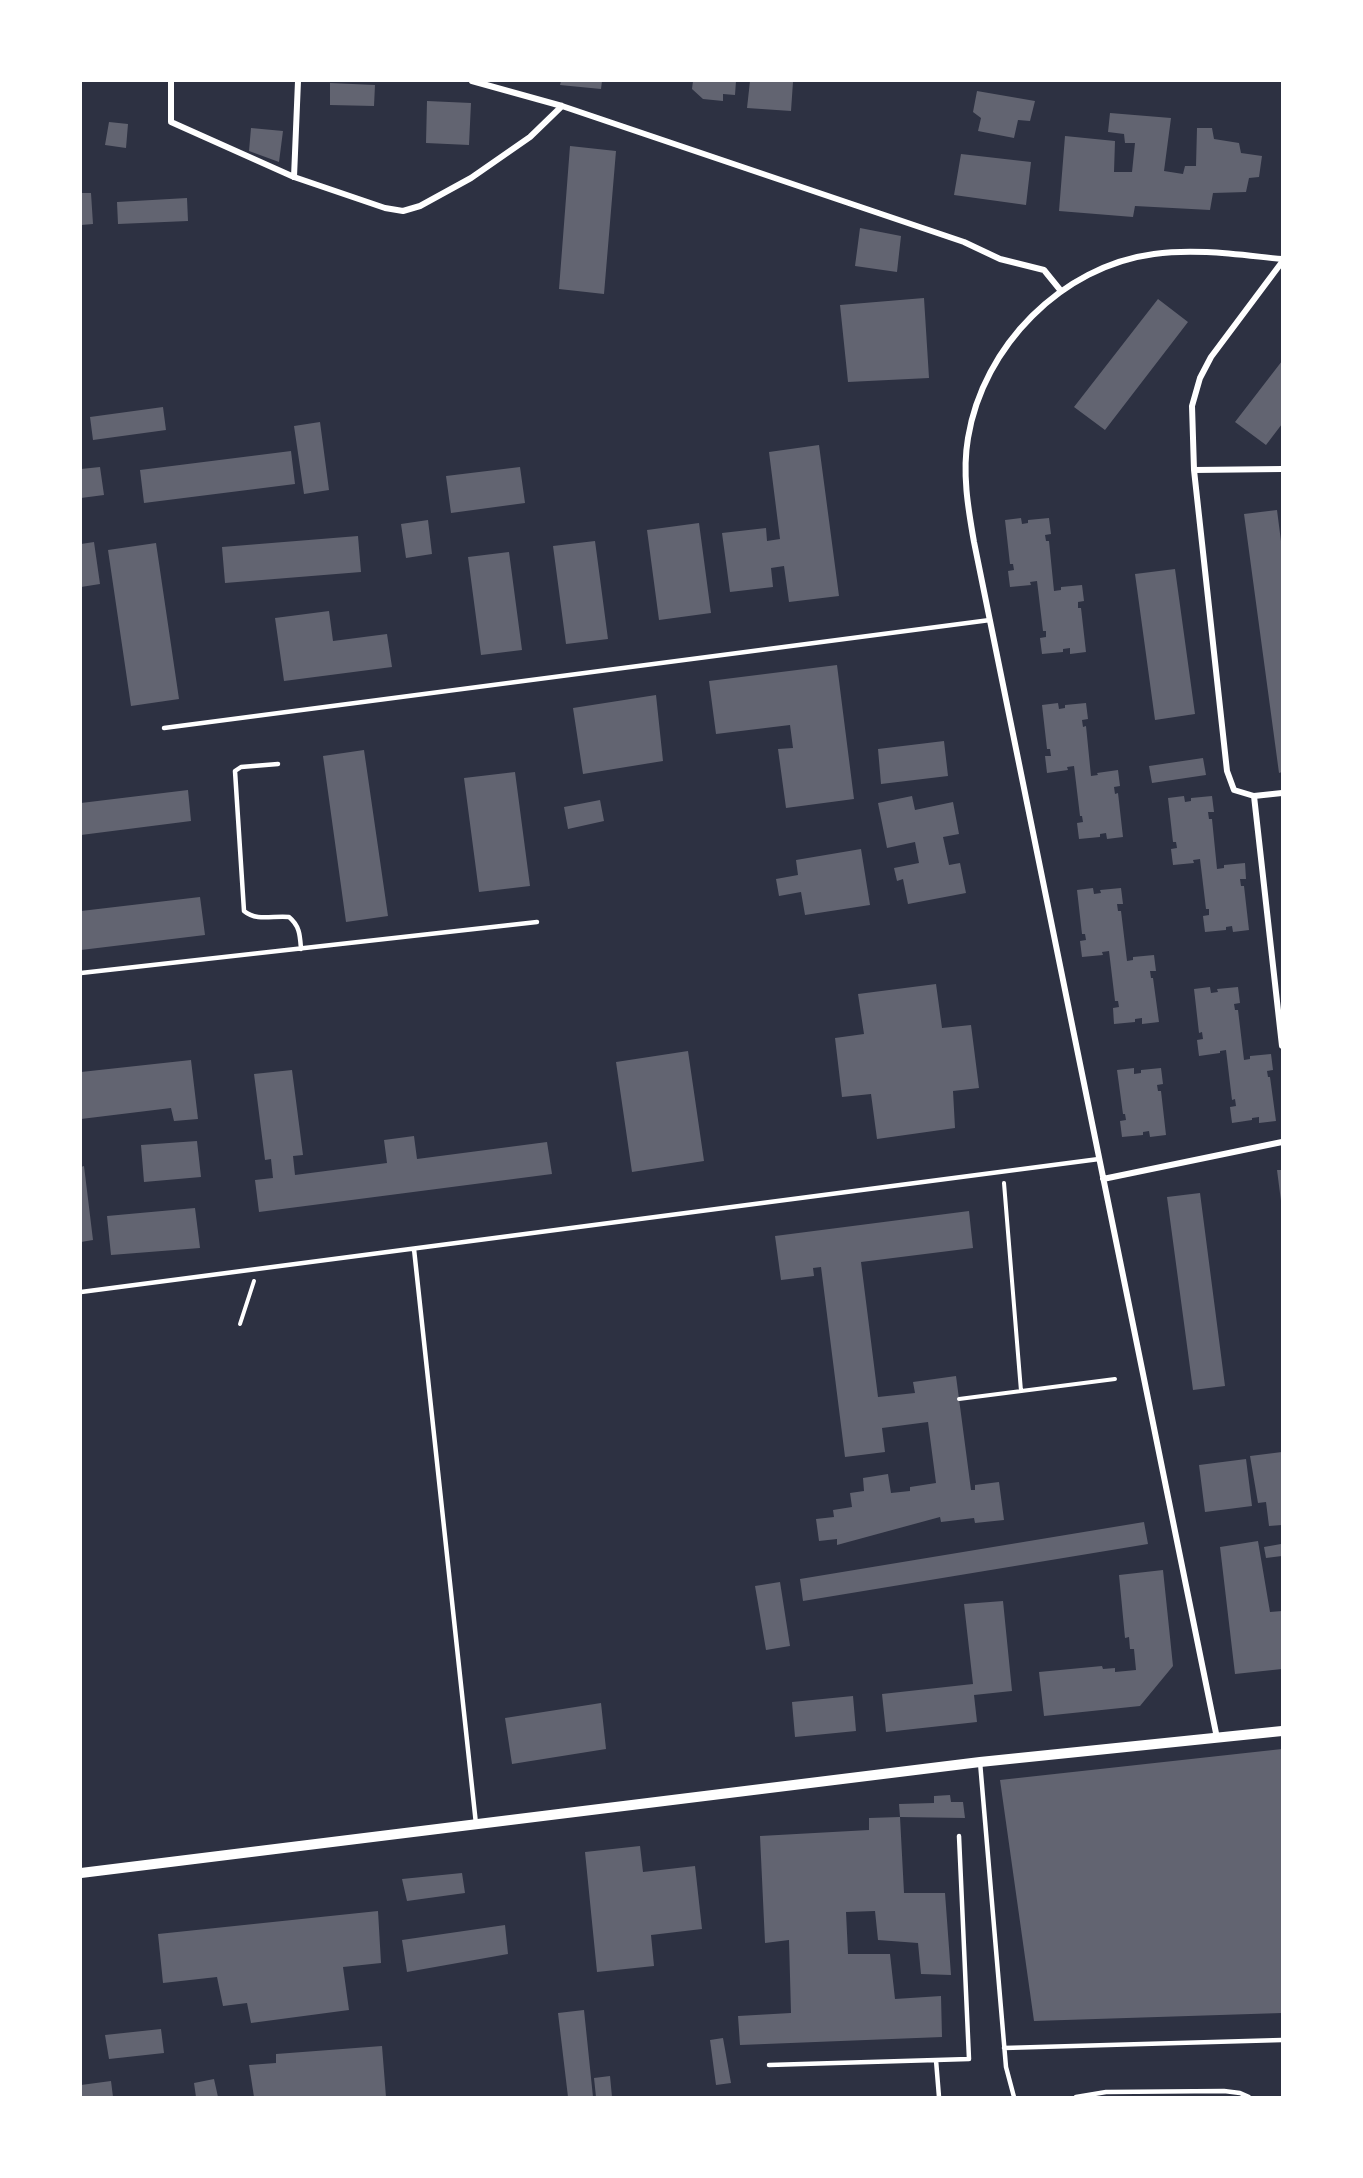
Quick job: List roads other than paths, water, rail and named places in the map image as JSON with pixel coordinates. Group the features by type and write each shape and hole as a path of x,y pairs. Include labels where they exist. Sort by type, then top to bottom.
{"street":[{"path":"171,81 171,122 294,177 385,208 403,211 420,206 471,178 530,137 562,106"},
{"path":"294,177 298,81"},
{"path":"472,81 562,106 964,242 1000,259 1044,270 1061,291"},
{"path":"1217,1738 974,542 967,496 965,460 968,437 982,390 1002,353 1023,325 1061,291 1098,270 1125,260 1184,251 1226,253 1282,261 1211,357 1200,378 1192,406 1194,470 1227,771 1234,790 1254,796 1282,793"},
{"path":"1194,470 1282,469"},
{"path":"1254,796 1282,1046"},
{"path":"1103,1179 1282,1142"},
{"path":"81,1873 980,1762 1282,1731"}],"lane":[{"path":"164,729 990,620"},
{"path":"278,764 241,767 235,771 244,912 250,917 258,918 290,917 296,923 302,949"},
{"path":"81,973 537,922"},
{"path":"81,1292 1099,1159"},
{"path":"414,1249 476,1824"},
{"path":"980,1762 1004,2048 1006,2067 1014,2097"},
{"path":"769,2065 969,2059 959,1836"},
{"path":"1004,2048 1282,2040"},
{"path":"936,2060 939,2097"},
{"path":"1076,2097 1106,2092 1150,2094 1224,2091 1249,2097"}]}
